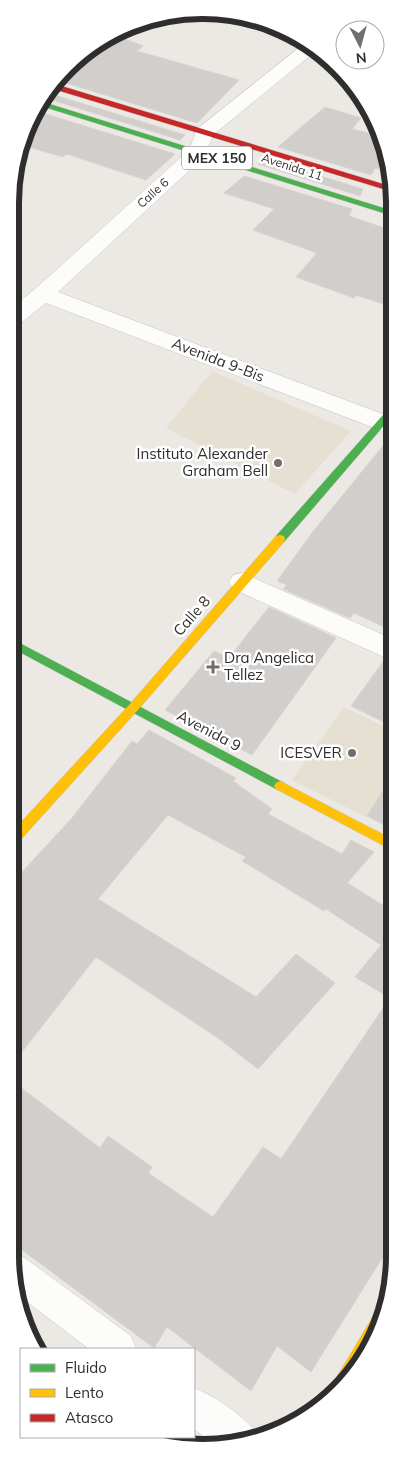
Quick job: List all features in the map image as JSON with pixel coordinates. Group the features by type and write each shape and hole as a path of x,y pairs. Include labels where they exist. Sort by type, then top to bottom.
{"main road":[{"name":"Avenida 11","path":"59,89 386,211"},
{"name":"Avenida 11","path":"47,105 386,188"},
{"name":"Calle 8","path":"19,833 133,708 242,582 386,422"},
{"name":"Avenida 9","path":"19,647 386,842"}],"street":[{"name":"Calle 6","path":"19,313 43,294 201,142 306,51"},
{"name":"Avenida 9-Bis","path":"43,294 386,418"},
{"path":"242,582 386,648"},
{"path":"20,1275 117,1348"},
{"path":"195,1407 235,1437"}],"shaded area":[{"name":"Instituto Alexander Graham Bell","path":"212,371 351,431 295,494 166,428"},
{"name":"ICESVER","path":"344,707 386,727 386,785 366,817 292,780"}],"building":[{"path":"121,38 143,46 137,51 239,80 197,123 66,83 72,78 69,77 81,64"},
{"path":"54,95 185,135 180,140 50,99"},
{"path":"325,107 361,118 352,129 373,134 384,171 375,168 371,175 278,147"},
{"path":"42,113 175,154 146,180 67,154 63,157 28,147"},
{"path":"264,159 363,189 360,196 258,164"},
{"path":"244,176 352,209 349,216 386,229 386,305 356,295 354,298 296,277 317,253 253,230 274,209 224,193"},
{"path":"386,442 386,628 354,613 350,618 283,589 287,585 277,581 315,529"},
{"path":"269,607 336,638 252,755 165,710 214,651 229,658"},
{"path":"385,659 386,660 386,723 351,706"},
{"path":"149,730 236,778 233,781 272,809 268,814 342,854 351,840 374,852 347,883 386,907 386,996 355,977 381,945 326,909 324,911 242,861 246,857 168,815 98,899 256,997 296,954 335,983 258,1069 218,1038 96,957 19,1056 19,875 72,818 132,741 137,744"},
{"path":"386,786 386,826 367,816"},
{"path":"386,1004 386,1252 311,1372 277,1346 251,1391 167,1327 154,1348 19,1248 19,1086 100,1148 108,1136 152,1167 148,1173 213,1217 263,1147 281,1159"}],"traffic: fast":[{"path":"47,105 386,212"},
{"path":"280,539 386,417"},
{"path":"19,647 280,786"}],"traffic: slow":[{"path":"19,833 133,708 280,539"},
{"path":"280,786 386,842"}],"traffic: jam":[{"path":"59,88 386,188"}],"place":[{"name":"Instituto Alexander Graham Bell","path":"278,463"},
{"name":"Dra Angelica Tellez","path":"213,667"},
{"name":"ICESVER","path":"352,753"}]}
